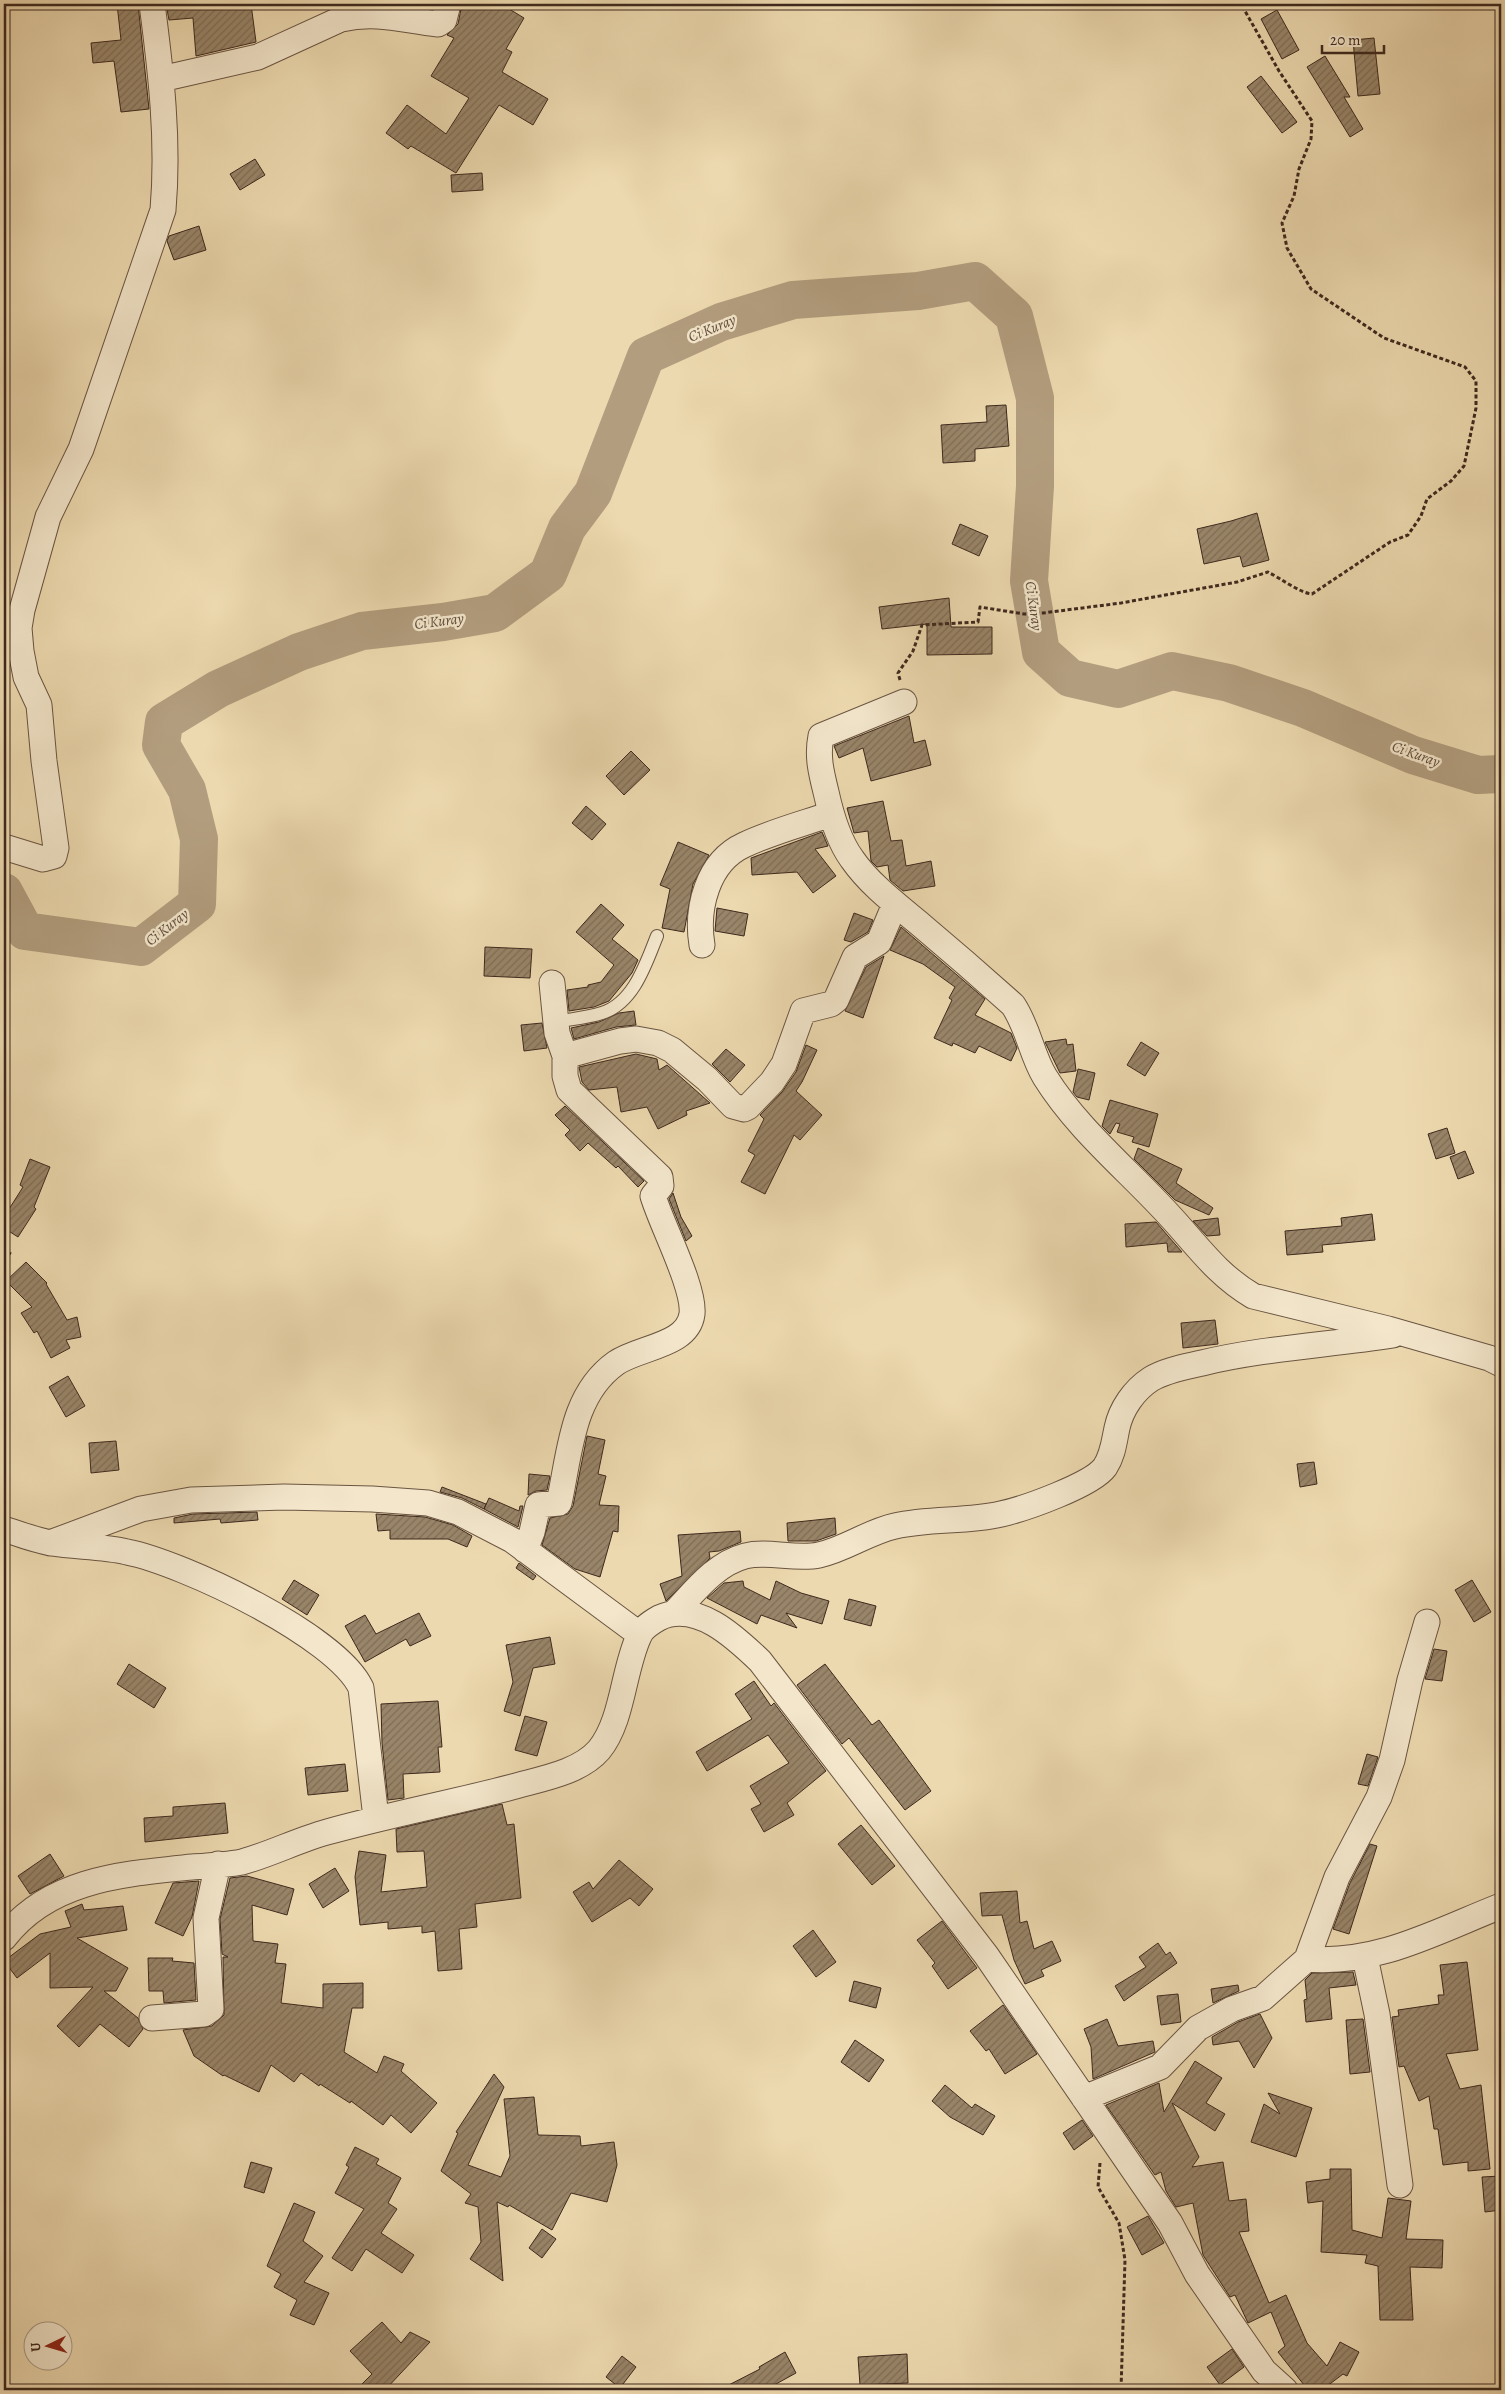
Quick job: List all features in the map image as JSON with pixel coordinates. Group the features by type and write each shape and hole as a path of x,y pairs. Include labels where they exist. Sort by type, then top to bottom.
{"street":[{"path":"4,847 43,860 54,856 56,848 44,761 39,705 26,677 19,628 22,610 48,517 60,488 81,449 163,210 166,180 161,80 152,4"},
{"path":"161,80 261,56 322,27 350,17 385,15 438,24 444,20 448,4"},
{"path":"904,702 821,736 818,752 819,766 831,814 851,859 895,904 1013,1005 1023,1021 1037,1064 1062,1101 1232,1284 1253,1296 1402,1333 1489,1358 1501,1364"},
{"path":"702,945 699,926 701,904 707,887 724,860 743,845 831,814"},
{"path":"565,1056 620,1041 636,1039 658,1043 672,1050 707,1079 733,1106 739,1109 748,1108 772,1082 784,1064 803,1012 831,1004 836,1000 855,957 879,942 895,904"},
{"path":"525,1550 532,1532 538,1505 559,1503 574,1425 596,1381 617,1362 682,1334 688,1327 692,1315 689,1289 661,1222 653,1196 661,1186 660,1177 569,1090 565,1076 565,1056 558,1041 552,983"},
{"path":"4,1938 14,1925 33,1909 89,1882 145,1872 245,1861 323,1833 376,1818 418,1811 568,1770 597,1753 608,1736 639,1634 655,1620 675,1612 703,1582 719,1569 745,1556 817,1555 843,1548 872,1532 893,1526 914,1522 1001,1514 1076,1487 1091,1479 1104,1468 1113,1452 1117,1426 1124,1407 1151,1380 1171,1370 1265,1350 1334,1344 1402,1333"},
{"path":"50,1543 116,1517 164,1504 191,1500 284,1496 428,1503 471,1518 512,1540 639,1634"},
{"path":"4,1529 50,1543 126,1551 192,1573 273,1613 321,1646 355,1676 360,1688 366,1724 376,1818"},
{"path":"675,1612 702,1619 728,1632 760,1661 986,1955 1170,2223 1197,2274 1264,2371 1285,2390"},
{"path":"1084,2098 1160,2066 1198,2028 1232,2009 1262,1998 1307,1959 1337,1877 1379,1797 1392,1760 1410,1680 1427,1622"},
{"path":"152,2018 204,2014 211,2009 206,1918 218,1864"},
{"path":"1307,1959 1342,1960 1365,1957 1401,1947 1501,1906"},
{"path":"1365,1957 1377,2014 1400,2185"}],"lane":[{"path":"555,1022 602,1013 622,1000 642,974 657,936"}],"path":[{"path":"904,702 898,673 913,651 922,625 978,622 980,607 1024,614 1043,613 1121,603 1237,582 1268,572 1287,581 1304,593 1312,594 1390,542 1408,535 1421,516 1427,499 1450,481 1464,466 1476,408 1476,381 1465,367 1384,338 1342,311 1311,289 1287,248 1282,223 1294,196 1299,169 1311,139 1312,121 1279,72 1241,4"},
{"path":"4,1250 11,1254"},
{"path":"1100,2159 1098,2187 1119,2223 1125,2260 1121,2390"}],"building":[{"path":"117,4 138,4 149,109 121,112 114,61 93,63 91,43 121,40"},
{"path":"166,4 251,4 256,42 196,56 193,18 169,20"},
{"path":"399,4 433,4 432,9"},
{"path":"462,4 501,4 524,18 506,49 512,52 502,72 548,99 533,125 499,105 456,173 411,146 408,149 386,133 407,105 446,134 469,98 431,76 454,38 447,35 458,24"},
{"path":"1277,10 1299,50 1282,59 1261,19"},
{"path":"1374,38 1380,94 1358,96 1353,40"},
{"path":"1325,56 1350,97 1344,97 1363,129 1350,137 1307,67"},
{"path":"1261,76 1297,122 1282,133 1247,87"},
{"path":"255,159 265,175 240,190 230,174"},
{"path":"482,173 483,190 452,192 451,175"},
{"path":"199,226 206,250 174,260 167,241 169,236"},
{"path":"1006,405 1009,446 975,449 975,461 943,463 941,425 987,422 986,406"},
{"path":"1257,513 1269,560 1243,567 1240,556 1204,564 1197,529"},
{"path":"960,524 988,536 979,556 952,544"},
{"path":"949,598 951,627 992,627 992,654 927,655 927,624 882,629 879,607"},
{"path":"909,716 914,743 925,740 931,765 871,781 863,748 839,758 834,746"},
{"path":"631,751 650,770 624,795 606,776"},
{"path":"883,801 891,841 902,840 906,866 931,861 935,886 903,891 890,880 888,865 877,867 871,861 868,831 854,833 847,808"},
{"path":"586,806 606,824 592,840 572,823"},
{"path":"822,832 828,846 815,849 836,876 813,893 797,872 752,875 751,858"},
{"path":"678,842 709,855 693,884 684,932 662,928 670,889 660,885"},
{"path":"601,904 624,925 612,939 638,960 632,973 609,1001 594,1007 569,1011 567,990 588,987 588,985 601,982 614,965 576,932"},
{"path":"717,908 748,914 744,936 715,931"},
{"path":"854,913 873,920 868,932 851,942 844,940"},
{"path":"901,927 985,999 975,1015 1011,1033 1017,1048 1011,1061 979,1046 975,1053 953,1043 952,1046 934,1038 952,1000 949,998 955,987 923,964 890,950"},
{"path":"485,947 532,949 530,978 484,976"},
{"path":"884,956 863,1018 845,1011 866,967"},
{"path":"634,1011 636,1025 616,1027 574,1039 571,1028 599,1022 619,1013"},
{"path":"542,1023 547,1048 524,1051 521,1025"},
{"path":"1066,1039 1067,1045 1073,1044 1076,1071 1060,1073 1045,1042"},
{"path":"1141,1042 1159,1053 1145,1076 1127,1065"},
{"path":"806,1045 817,1050 796,1091 822,1115 800,1140 794,1135 765,1194 741,1182 755,1155 748,1151 764,1119 760,1115 782,1092 796,1072"},
{"path":"726,1049 745,1065 730,1082 712,1064"},
{"path":"636,1054 657,1059 659,1070 667,1065 710,1103 686,1111 687,1115 658,1129 647,1107 621,1112 617,1087 589,1090 582,1082 579,1067"},
{"path":"1078,1069 1095,1073 1089,1100 1077,1097 1073,1092"},
{"path":"1110,1100 1158,1114 1149,1147 1132,1142 1134,1137 1117,1132 1120,1124 1116,1123 1110,1134 1102,1126"},
{"path":"565,1106 644,1181 638,1187 618,1166 616,1168 588,1143 580,1151 565,1135 570,1130 555,1115"},
{"path":"1447,1128 1455,1153 1436,1159 1428,1134"},
{"path":"1138,1148 1182,1169 1176,1183 1213,1208 1209,1215 1175,1200 1134,1159"},
{"path":"1465,1151 1474,1173 1458,1179 1450,1157"},
{"path":"30,1159 50,1167 34,1207 36,1209 18,1237 4,1228 4,1217 23,1187 20,1185"},
{"path":"673,1193 681,1217 692,1236 686,1241 669,1199"},
{"path":"1372,1214 1375,1240 1322,1245 1323,1252 1287,1255 1285,1231 1342,1226 1341,1218"},
{"path":"1218,1218 1220,1235 1207,1236 1193,1221"},
{"path":"1156,1222 1182,1252 1168,1252 1167,1243 1126,1247 1125,1224"},
{"path":"26,1262 47,1283 67,1320 77,1317 81,1337 66,1340 70,1348 51,1358 37,1331 34,1333 21,1313 32,1307 6,1281"},
{"path":"1215,1320 1218,1344 1183,1348 1181,1323"},
{"path":"68,1376 85,1406 66,1417 49,1387"},
{"path":"587,1436 605,1440 598,1474 606,1476 599,1505 619,1506 618,1532 613,1531 600,1577 575,1569 542,1545 550,1518 568,1514 573,1506"},
{"path":"116,1441 119,1470 91,1473 89,1443"},
{"path":"1314,1462 1317,1484 1300,1487 1297,1464"},
{"path":"529,1474 550,1476 547,1490 536,1491 528,1495"},
{"path":"442,1487 486,1504 484,1509 462,1498 440,1492"},
{"path":"489,1498 519,1511 520,1506 523,1506 518,1527 484,1509"},
{"path":"257,1512 258,1520 221,1523 220,1519 174,1523 174,1518 193,1514"},
{"path":"376,1514 425,1517 453,1525 472,1536 467,1547 448,1539 390,1539 390,1530 378,1531"},
{"path":"835,1518 836,1534 816,1541 788,1541 787,1523"},
{"path":"740,1531 741,1542 719,1551 709,1552 710,1558 666,1601 660,1584 682,1576 678,1535"},
{"path":"519,1563 536,1576 533,1580 516,1568"},
{"path":"294,1580 319,1595 307,1615 282,1599"},
{"path":"1472,1580 1491,1612 1474,1622 1455,1590"},
{"path":"743,1581 744,1587 770,1600 776,1581 801,1593 829,1601 822,1624 786,1613 797,1628 761,1615 757,1624 707,1598 724,1583"},
{"path":"849,1599 876,1606 871,1626 844,1619"},
{"path":"419,1613 431,1636 410,1646 406,1639 365,1662 345,1626 365,1615 376,1634"},
{"path":"550,1637 555,1664 533,1668 520,1716 504,1711 513,1682 506,1645"},
{"path":"1434,1649 1447,1651 1442,1681 1425,1679"},
{"path":"129,1664 166,1688 154,1708 117,1684"},
{"path":"825,1664 872,1725 879,1720 931,1791 905,1810 849,1738 842,1744 797,1685"},
{"path":"754,1681 771,1706 774,1703 826,1771 787,1803 794,1815 764,1832 751,1809 761,1804 750,1786 789,1763 768,1735 707,1771 696,1752 752,1719 735,1694"},
{"path":"438,1701 442,1747 438,1747 440,1772 403,1774 404,1798 388,1800 382,1743 381,1704"},
{"path":"525,1716 547,1722 537,1756 515,1750"},
{"path":"1367,1754 1378,1757 1368,1786 1358,1784"},
{"path":"345,1764 348,1791 308,1795 305,1768"},
{"path":"225,1803 228,1833 145,1842 144,1818 173,1816 173,1807"},
{"path":"502,1804 507,1825 514,1824 521,1898 475,1904 477,1927 459,1929 462,1969 438,1971 435,1931 422,1933 422,1926 388,1929 388,1922 360,1925 355,1877 359,1851 386,1855 381,1892 427,1887 424,1851 397,1852 396,1829"},
{"path":"861,1825 895,1866 872,1885 838,1844"},
{"path":"1370,1844 1377,1846 1349,1934 1333,1929 1350,1883"},
{"path":"50,1854 64,1876 30,1894 18,1876"},
{"path":"619,1860 653,1889 639,1906 630,1898 592,1922 573,1892 589,1882 593,1889"},
{"path":"335,1868 349,1891 323,1908 309,1884"},
{"path":"247,1876 294,1889 287,1915 252,1905 253,1941 278,1944 275,1963 286,1964 281,2003 323,2008 323,1984 363,1983 363,2008 352,2008 344,2052 377,2073 384,2056 404,2064 401,2071 437,2103 411,2133 391,2115 383,2125 351,2101 350,2103 320,2084 319,2086 301,2073 294,2082 271,2065 259,2092 223,2076 194,2056 183,2030 212,2026 224,2015 223,1957 228,1957 222,1954 220,1919 230,1878"},
{"path":"199,1881 192,1917 183,1936 155,1923 173,1883"},
{"path":"1017,1891 1020,1923 1027,1921 1034,1949 1052,1941 1061,1961 1041,1970 1044,1976 1025,1984 1014,1960 1002,1915 982,1916 980,1893"},
{"path":"82,1904 84,1910 123,1906 127,1930 77,1938 128,1968 116,1991 104,1991 138,2018 143,2029 129,2047 100,2024 79,2047 57,2026 93,1987 50,1988 50,1953 17,1978 4,1961 40,1934 71,1927 65,1911"},
{"path":"942,1921 977,1968 948,1989 932,1966 935,1963 917,1940"},
{"path":"813,1930 836,1962 816,1977 793,1946"},
{"path":"1158,1943 1166,1955 1170,1952 1177,1963 1124,2001 1115,1986 1146,1967 1139,1957"},
{"path":"148,1958 173,1958 172,1961 194,1963 196,2000 164,2003 163,1991 149,1991"},
{"path":"1467,1962 1478,2050 1446,2054 1460,2089 1481,2085 1490,2169 1468,2171 1468,2162 1443,2165 1438,2129 1434,2129 1429,2096 1419,2101 1404,2066 1399,2067 1392,2017 1399,2016 1398,2010 1439,2004 1438,1995 1444,1995 1440,1965"},
{"path":"1353,1972 1356,1985 1329,1988 1332,2019 1306,2022 1304,2000 1307,1999 1305,1980 1312,1973"},
{"path":"854,1981 881,1988 876,2008 849,2001"},
{"path":"1238,1985 1239,1991 1213,2003 1211,1989"},
{"path":"1178,1994 1181,2022 1161,2025 1157,1996"},
{"path":"1003,2005 1037,2054 1005,2074 989,2049 986,2051 970,2031"},
{"path":"1260,2014 1272,2038 1254,2068 1239,2041 1213,2045 1212,2037 1238,2022"},
{"path":"1107,2019 1118,2046 1153,2041 1155,2052 1093,2079 1091,2047 1084,2029"},
{"path":"1363,2019 1370,2072 1350,2074 1346,2020"},
{"path":"855,2040 884,2060 869,2082 841,2062"},
{"path":"1195,2061 1222,2078 1206,2103 1225,2114 1215,2131 1172,2103 1199,2157 1192,2167 1223,2162 1229,2201 1246,2199 1249,2231 1239,2232 1269,2303 1286,2295 1307,2343 1327,2366 1340,2342 1359,2352 1347,2376 1343,2374 1322,2390 1308,2390 1278,2352 1285,2346 1271,2312 1248,2323 1235,2295 1230,2297 1203,2255 1193,2203 1176,2207 1166,2191 1161,2172 1155,2175 1106,2105 1159,2083 1164,2112"},
{"path":"494,2074 504,2087 468,2165 501,2177 510,2156 504,2099 534,2097 538,2135 580,2136 581,2146 614,2142 617,2165 607,2202 571,2193 552,2230 509,2205 508,2207 497,2202 503,2281 470,2259 481,2242 478,2207 465,2203 471,2194 441,2171 458,2133 456,2132"},
{"path":"945,2085 972,2108 975,2104 995,2116 983,2135 950,2117 932,2101"},
{"path":"1268,2093 1312,2108 1296,2157 1251,2142 1264,2104 1280,2114"},
{"path":"1082,2120 1093,2136 1074,2150 1063,2133"},
{"path":"355,2147 379,2159 376,2164 401,2178 388,2203 397,2209 381,2233 414,2255 402,2273 366,2249 352,2271 332,2258 364,2209 335,2193 349,2167 346,2165"},
{"path":"251,2162 272,2168 264,2193 244,2187"},
{"path":"1330,2169 1351,2169 1352,2230 1382,2238 1388,2198 1411,2201 1406,2239 1443,2240 1442,2268 1410,2267 1413,2320 1380,2320 1378,2266 1365,2263 1367,2255 1321,2252 1323,2201 1308,2203 1306,2182 1330,2179"},
{"path":"1501,2176 1501,2210 1485,2212 1482,2177"},
{"path":"294,2203 315,2212 303,2241 323,2256 304,2282 329,2293 314,2325 290,2315 297,2300 274,2287 281,2274 267,2266"},
{"path":"1148,2216 1164,2243 1142,2255 1127,2227"},
{"path":"542,2229 556,2239 542,2258 529,2248"},
{"path":"382,2322 401,2343 410,2332 430,2342 385,2390 356,2390 372,2374 350,2351"},
{"path":"1232,2349 1244,2367 1220,2385 1207,2367"},
{"path":"785,2352 796,2373 765,2390 719,2390 760,2369 759,2367"},
{"path":"907,2354 908,2383 860,2385 858,2357"},
{"path":"622,2356 636,2367 620,2388 606,2377"}],"waterway":[{"name":"Ci Kuray","path":"4,892 25,931 141,947 197,904 199,839 187,790 161,745 164,722 218,689 299,652 362,631 443,622 495,613 548,574 567,528 593,493 646,356 721,322 793,300 918,291 975,281 1014,316 1035,398 1035,486 1029,581 1041,652 1070,678 1118,689 1172,671 1229,683 1303,708 1413,755 1478,775 1501,774"}]}
